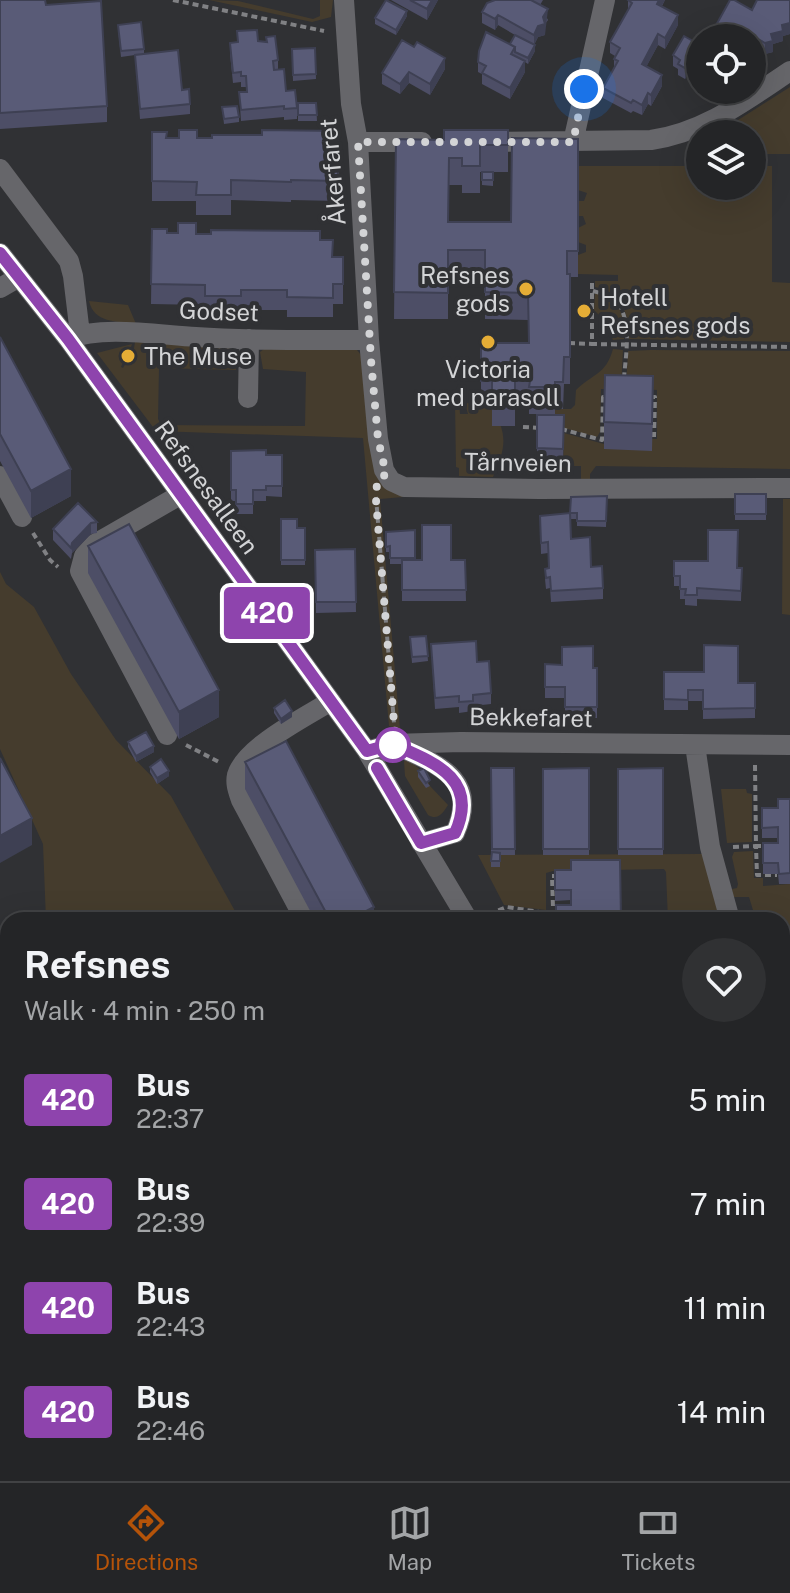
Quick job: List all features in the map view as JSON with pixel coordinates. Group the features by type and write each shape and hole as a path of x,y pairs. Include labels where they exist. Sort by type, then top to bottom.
{"street":[{"name":"Åkerfaret","path":"344,0 351,104 358,149 369,340"},
{"path":"573,142 605,0"},
{"path":"358,149 455,142 651,140 693,130 720,118 790,71"},
{"path":"0,169 69,261 73,276 74,337"},
{"name":"Refsnesalleen","path":"2,258 74,337 180,495 367,751 463,912"},
{"path":"0,288 19,277"},
{"name":"Godset","path":"74,337 141,333 249,339 369,340"},
{"path":"248,398 249,339"},
{"path":"369,340 378,439 386,474"},
{"name":"Tårnveien","path":"386,474 391,481 404,487 790,488"},
{"path":"0,476 22,517"},
{"path":"167,735 80,571 84,556 95,544 180,495"},
{"path":"301,912 241,800 236,784 238,772 248,757 331,701"},
{"path":"392,744 440,766 456,781 462,802 462,818 455,833 421,843"},
{"name":"Bekkefaret","path":"367,751 392,744 790,745"},
{"path":"695,745 710,847 728,912"}],"path":[{"path":"173,0 346,36"},
{"path":"592,283 592,344"},
{"path":"592,291 606,293 620,304 626,319 624,387"},
{"path":"569,343 790,347"},
{"path":"523,427 564,429 602,440 603,397 613,397"},
{"path":"639,397 655,397 654,437"},
{"path":"386,474 377,482 376,500 395,735 392,744"},
{"path":"22,517 53,564 66,570 80,571"},
{"path":"167,735 238,772"},
{"path":"755,745 757,875 777,875"},
{"path":"756,816 765,815"},
{"path":"710,847 776,846"},
{"path":"553,912 552,876 569,875"},
{"path":"495,912 507,907 540,912"},
{"path":"558,912 569,908"}],"shaded area":[{"path":"209,0 238,1 313,19 320,16 320,0 333,0 331,17 312,22"},
{"path":"790,87 790,154 766,154 766,120 738,120"},
{"path":"578,166 686,166 686,200 766,200 766,166 772,166 772,282 790,283 790,342 629,339 625,313 618,299 595,287 595,281 618,281 618,275 577,274 578,255 586,252 586,245 578,242 578,228 586,224 583,216 578,216 578,201 584,201 587,193 578,190"},
{"path":"595,293 610,298 619,309 624,323 624,339 613,340 605,321 594,310"},
{"path":"89,301 128,305 136,324 101,317"},
{"path":"135,342 230,347 236,358 236,370 159,368 158,419 161,425 305,426 306,372 263,369 260,352 264,349 349,349 357,350 361,355 369,427 403,497 380,499 400,729 389,726 363,438 156,431 97,353 132,344 130,350 121,355 123,368 127,361 132,361"},
{"path":"613,349 623,350 621,389 601,389 600,432 597,437 553,425 555,409 571,409 575,405 576,390 607,364"},
{"path":"628,351 790,351 790,469 596,466 590,479 581,479 581,466 563,466 564,433 604,444 652,450 652,439 657,439 657,390 626,388"},
{"path":"455,402 459,402 460,414 468,414 465,403 492,408 503,435 500,458 493,477 459,476 459,468 456,467"},
{"path":"783,499 790,499 790,615 782,614"},
{"path":"0,572 6,584 34,607 71,674 116,740 171,796 236,912 46,912 43,844 0,749"},
{"path":"409,760 424,773 430,786 448,805 437,817 428,815 405,776 404,761"},
{"path":"721,789 746,789 747,793 752,794 752,842 727,843"},
{"path":"753,851 754,878 763,878 763,886 790,884 790,912 754,912 749,897 733,897 732,889 737,888 738,884 732,857 734,852"},
{"path":"704,854 718,912 668,912 664,869 553,871 546,873 546,910 504,905 478,855"}],"building":[{"path":"0,0 45,0 46,5 101,1 107,106 0,113"},
{"path":"386,0 407,11 396,30 375,18"},
{"path":"410,0 432,0 427,9"},
{"path":"495,0 531,0 548,9 543,17 545,24 538,26 534,35 498,15 495,19 482,12 487,3"},
{"path":"628,0 659,0 657,4 678,15 665,38 658,34 642,64 662,75 642,105 633,100 631,103 603,88 618,61 614,59 620,48 610,42 632,3"},
{"path":"730,0 752,10 757,0 790,0 790,23 782,25 783,31 771,34 773,41 766,43 766,24 717,24"},
{"path":"141,22 144,49 121,51 118,25"},
{"path":"257,30 258,41 267,42 266,37 275,36 278,60 273,61 274,70 284,69 286,91 295,90 297,108 284,109 284,106 241,110 239,92 247,92 246,76 241,76 241,72 233,73 230,43 238,42 237,31"},
{"path":"486,32 515,47 511,54 525,61 510,88 482,73 486,66 478,62 479,51"},
{"path":"515,35 535,45 528,58 515,52 515,47 510,44"},
{"path":"686,37 685,68 678,64 680,60 673,55"},
{"path":"402,40 414,47 417,42 445,58 430,84 409,72 400,84 382,73"},
{"path":"315,48 316,74 293,75 292,49"},
{"path":"178,50 182,90 189,89 190,104 140,109 135,55"},
{"path":"298,103 316,103 317,115 298,115"},
{"path":"237,106 239,117 224,119 222,107"},
{"path":"179,130 197,130 197,138 262,135 262,130 338,131 338,181 231,180 231,195 196,195 197,182 152,181 152,132 167,132 166,138 179,138"},
{"name":"Refsnes gods","path":"444,130 508,130 508,145 480,145 480,166 462,166 462,158 449,158 448,222 511,222 512,138 578,139 578,251 567,251 570,357 564,357 563,382 555,382 555,387 529,387 530,381 515,381 515,399 492,399 492,381 481,381 481,343 529,343 528,293 485,292 485,250 448,250 448,293 394,292 396,139 444,140"},
{"path":"482,172 493,172 493,180 482,180"},
{"path":"178,223 196,223 196,234 211,234 211,230 320,231 320,240 333,240 332,257 343,257 343,284 333,284 333,298 287,297 287,290 241,290 241,296 205,296 205,285 151,284 152,229 178,233"},
{"path":"0,337 71,469 31,491 0,434"},
{"path":"605,375 653,376 652,424 604,422"},
{"path":"537,415 564,415 563,449 537,448"},
{"path":"266,450 266,455 282,455 282,486 253,490 253,504 236,504 236,490 231,490 231,451"},
{"path":"735,494 766,494 766,514 735,514"},
{"path":"607,496 606,521 577,521 577,513 570,513 571,497"},
{"path":"78,503 97,522 91,523 71,548 53,529"},
{"path":"570,513 571,539 590,537 591,567 602,566 603,588 551,591 550,577 546,578 545,569 549,568 548,542 541,543 540,516"},
{"path":"281,519 297,519 297,528 305,528 305,560 281,560"},
{"path":"129,524 219,690 179,712 88,546"},
{"path":"422,525 451,525 451,560 465,560 466,590 402,590 402,560 422,560"},
{"path":"415,530 415,558 390,558 386,532"},
{"path":"708,530 738,530 737,568 742,568 741,591 697,588 697,595 685,595 686,589 680,589 680,576 674,576 674,561 708,561"},
{"path":"355,549 356,602 316,602 315,550"},
{"path":"426,636 428,656 412,657 410,637"},
{"path":"476,641 477,662 489,661 491,693 473,695 473,701 459,702 459,696 435,698 431,644"},
{"path":"704,645 738,646 738,683 755,683 755,708 703,709 703,690 688,690 688,700 664,699 664,672 704,672"},
{"path":"593,646 593,668 597,668 597,707 565,707 565,687 545,687 545,664 562,665 562,647"},
{"path":"285,700 292,711 281,719 274,708"},
{"path":"146,732 154,746 136,756 128,742"},
{"path":"286,741 374,907 364,912 326,912 245,762"},
{"path":"0,758 32,818 0,836"},
{"path":"161,759 169,771 157,778 150,767"},
{"path":"424,768 430,780 426,783 418,771"},
{"path":"491,768 514,768 515,849 492,849"},
{"path":"589,768 589,849 543,849 543,769"},
{"path":"663,768 663,849 618,849 618,769"},
{"path":"778,799 790,799 790,873 779,874 778,863 763,863 763,843 778,843 778,827 762,828 762,808 778,808"},
{"path":"492,852 500,853 500,861 491,861"},
{"path":"571,860 620,860 621,912 556,912 556,905 571,905 571,890 555,890 555,870 571,870"}],"bus line":[{"name":"420","path":"0,253 68,339 367,751 392,744 440,766 456,781 462,802 462,818 455,833 421,843 377,768"}],"place":[{"name":"Refsnes gods","path":"526,289"},
{"name":"Hotell Refsnes gods","path":"584,311"},
{"name":"Victoria med parasoll","path":"488,342"},
{"name":"The Muse","path":"128,356"}],"route":[{"path":"393,745 395,735 376,500 377,482 386,474 378,439 369,340 358,142 573,142 584,89"}]}
